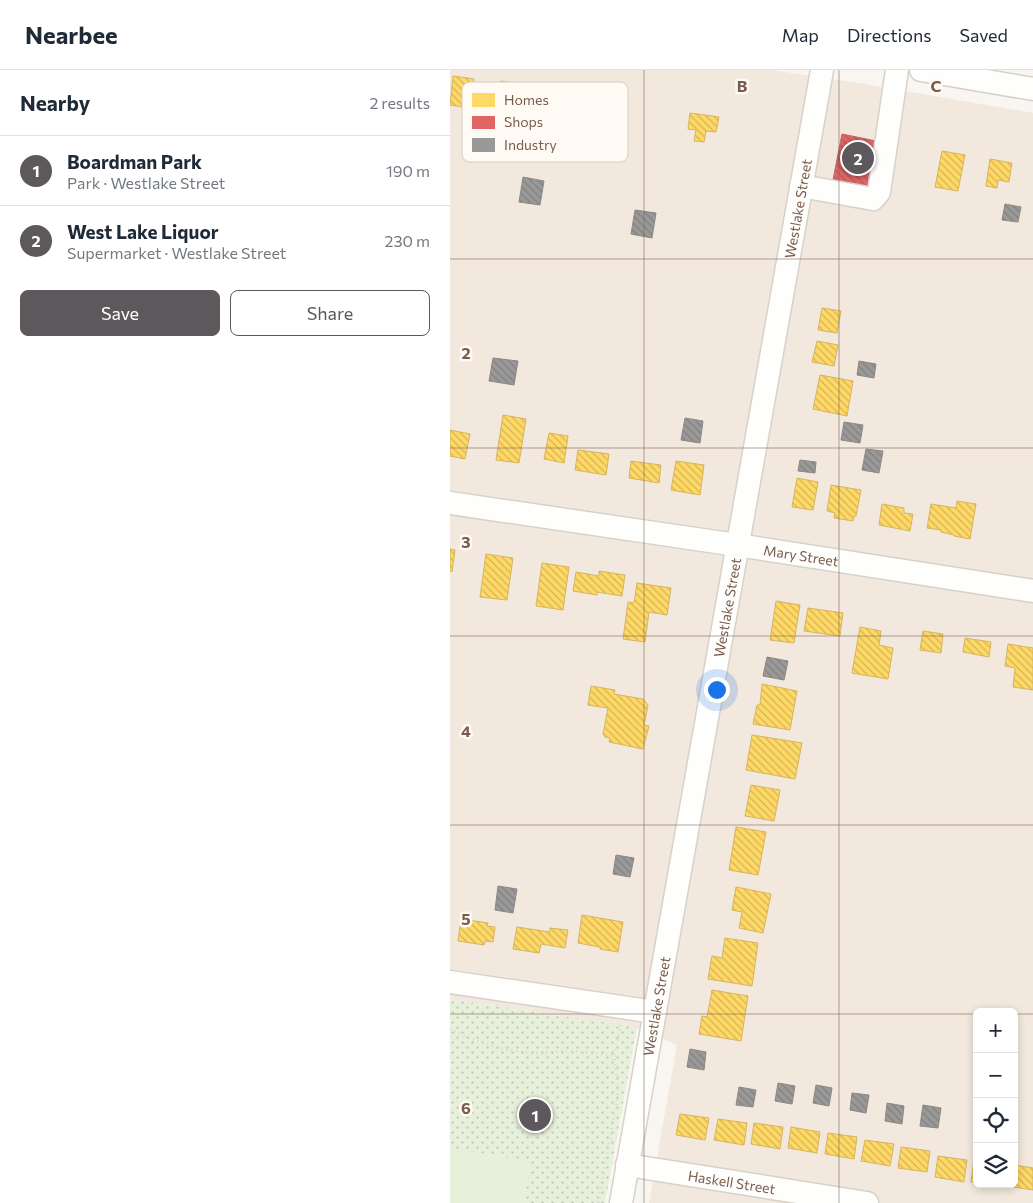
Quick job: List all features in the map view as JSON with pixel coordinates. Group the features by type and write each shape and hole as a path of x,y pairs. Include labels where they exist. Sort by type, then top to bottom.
{"street":[{"name":"Westlake Street","path":"621,1203 822,70"},
{"path":"801,186 873,199 879,192 897,70"},
{"path":"921,70 1033,89"},
{"name":"Mary Street","path":"450,503 738,544 1033,592"},
{"path":"450,982 655,1012"},
{"name":"Haskell Street","path":"627,1166 867,1203"}],"path":[{"path":"598,1203 617,1100 618,1084 614,1055 624,1008"},
{"path":"450,1029 489,1045 515,1050 539,1053 566,1051 614,1055"}],"shaded area":[{"path":"450,70 772,70 1033,113 1033,1203 649,1203 677,1045 637,1027 450,999"}],"green space":[{"path":"450,999 637,1027 605,1203 450,1203"},
{"path":"450,1148 531,1161 524,1203 450,1203"}],"building: Homes":[{"path":"453,76 474,79 474,82 462,82 462,107 450,105"},
{"path":"690,113 719,117 716,132 706,131 704,142 694,141 696,130 688,129"},
{"path":"942,151 965,155 958,191 935,187"},
{"path":"990,159 1012,163 1009,182 998,180 997,188 986,186"},
{"path":"822,308 841,311 837,333 818,330"},
{"path":"817,341 838,345 834,366 812,362"},
{"path":"820,375 853,381 847,416 813,409"},
{"path":"503,415 526,419 519,463 496,460"},
{"path":"450,430 470,434 465,459 450,456"},
{"path":"549,433 568,436 564,463 544,459"},
{"path":"578,450 609,454 606,475 575,470"},
{"path":"631,461 661,465 659,483 629,478"},
{"path":"676,461 704,465 700,495 671,490"},
{"path":"797,478 818,482 813,510 792,507"},
{"path":"831,485 861,490 856,516 854,516 853,521 834,518 835,513 827,511"},
{"path":"957,501 976,504 970,539 941,532 941,530 927,528 931,504 956,508"},
{"path":"882,504 904,508 904,513 913,514 910,531 879,525"},
{"path":"450,549 455,550 452,572 450,571"},
{"path":"486,554 513,558 507,600 480,597"},
{"path":"542,563 569,567 563,610 536,606"},
{"path":"599,571 625,575 622,596 597,592 597,595 573,591 576,572 599,576"},
{"path":"637,583 671,588 667,615 649,612 645,642 623,639 628,602 634,603"},
{"path":"776,601 800,605 794,643 770,640"},
{"path":"808,608 843,613 840,636 804,631"},
{"path":"860,627 881,631 879,645 893,648 888,679 852,673"},
{"path":"923,631 943,634 941,653 920,650"},
{"path":"965,638 991,642 989,657 963,652"},
{"path":"1008,644 1033,648 1033,690 1013,687 1015,668 1005,666"},
{"path":"762,684 797,691 790,730 753,724 757,705 760,705"},
{"path":"591,686 615,690 614,694 643,699 648,705 644,725 649,726 643,749 609,742 610,738 605,737 603,734 608,708 588,705"},
{"path":"752,735 802,743 795,779 746,770"},
{"path":"751,785 780,790 774,821 745,816"},
{"path":"736,827 766,832 758,875 729,870"},
{"path":"736,887 771,894 763,933 739,928 742,912 732,910"},
{"path":"582,915 623,922 618,952 578,943"},
{"path":"461,919 488,923 487,926 495,927 493,942 485,941 484,945 458,941"},
{"path":"517,927 550,932 550,928 568,930 565,948 541,944 539,953 513,949"},
{"path":"725,938 758,943 752,986 708,979 712,956 722,958"},
{"path":"712,990 748,996 741,1041 699,1034 702,1016 707,1017"},
{"path":"680,1114 709,1118 705,1140 676,1135"},
{"path":"718,1119 747,1123 744,1145 714,1140"},
{"path":"754,1123 783,1127 780,1149 751,1144"},
{"path":"791,1127 820,1132 817,1153 788,1148"},
{"path":"828,1133 857,1137 854,1159 825,1154"},
{"path":"865,1140 894,1144 890,1166 861,1161"},
{"path":"901,1147 930,1151 927,1172 898,1168"},
{"path":"938,1156 967,1160 964,1182 935,1177"},
{"path":"1018,1166 1033,1168 1033,1190 1018,1188"}],"building: Shops":[{"path":"842,134 876,141 867,186 833,180"}],"building: Industry":[{"path":"523,177 544,181 540,205 519,202"},
{"path":"1005,204 1021,207 1018,222 1002,220"},
{"path":"635,210 656,213 652,238 631,234"},
{"path":"493,358 518,361 514,385 489,381"},
{"path":"859,361 876,364 874,378 857,375"},
{"path":"685,418 703,421 700,443 681,440"},
{"path":"844,422 863,425 860,443 841,440"},
{"path":"866,449 883,451 879,473 862,470"},
{"path":"800,460 816,462 815,473 798,471"},
{"path":"767,657 788,661 784,680 763,676"},
{"path":"616,855 634,858 630,877 613,874"},
{"path":"498,886 517,889 513,913 495,910"},
{"path":"690,1049 706,1052 704,1070 687,1067"},
{"path":"778,1083 795,1086 792,1104 775,1101"},
{"path":"816,1085 832,1088 829,1106 813,1103"},
{"path":"739,1087 756,1090 753,1107 736,1105"},
{"path":"852,1093 869,1095 866,1113 850,1110"},
{"path":"887,1103 904,1106 902,1124 885,1121"},
{"path":"923,1105 941,1108 938,1128 920,1126"}],"place":[{"name":"West Lake Liquor","path":"858,158"},
{"name":"Boardman Park","path":"535,1115"}]}
